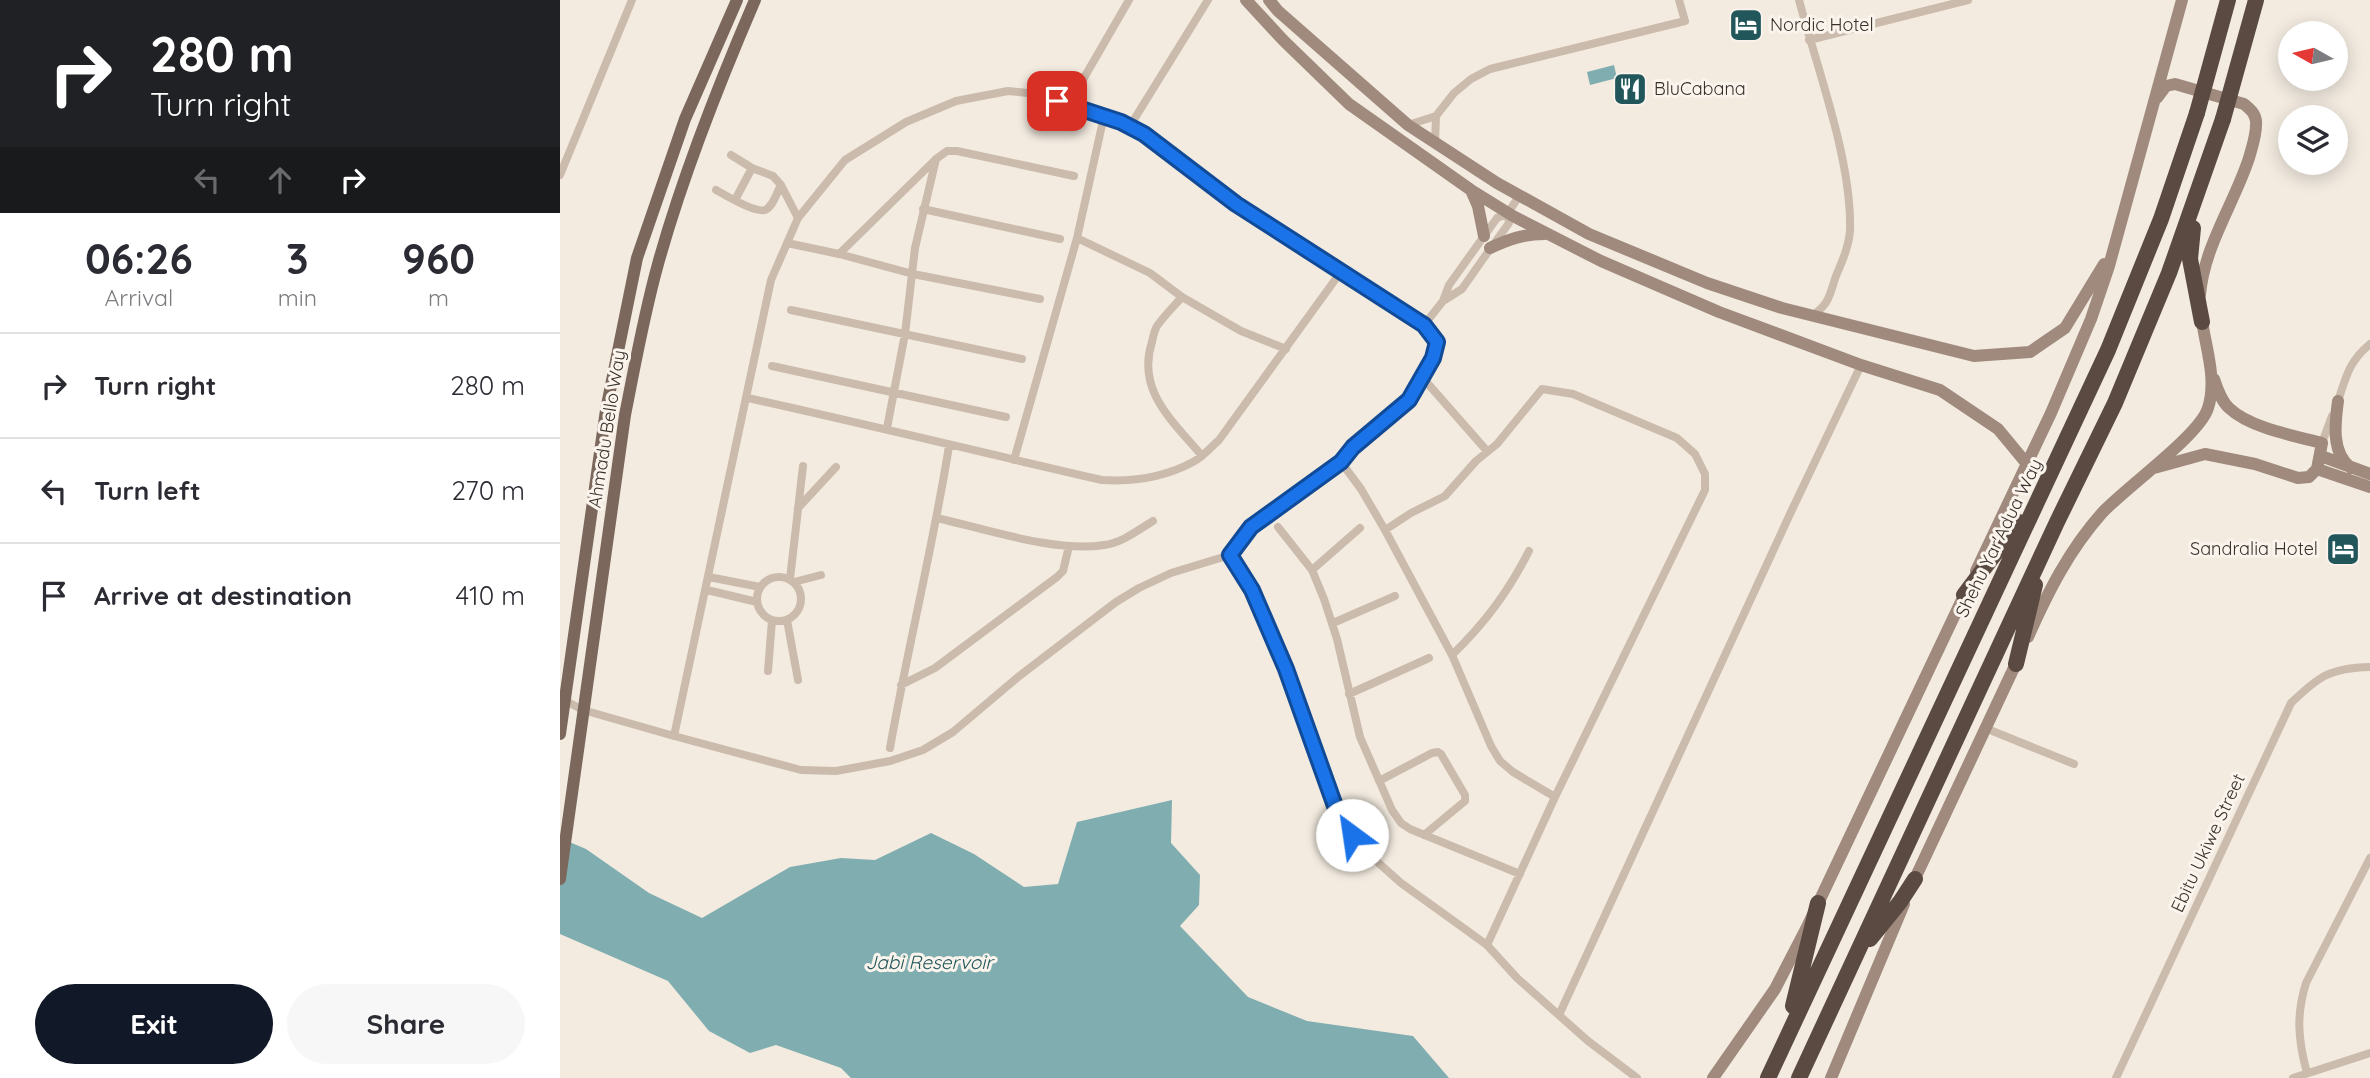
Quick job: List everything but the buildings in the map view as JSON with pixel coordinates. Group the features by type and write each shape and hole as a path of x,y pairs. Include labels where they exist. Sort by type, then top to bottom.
{"highway":[{"name":"Shehu Yar'Adua Way","path":"1768,1077 2097,375 2130,298 2161,219 2197,113 2228,0"},
{"path":"1798,1078 2140,345 2169,274 2223,119 2256,0"},
{"path":"2202,322 2192,275 2190,245 2209,160"},
{"path":"1964,595 2041,492"},
{"path":"2016,664 2038,575 2057,522"},
{"path":"1831,1008 1868,942 1915,879"},
{"path":"1768,1077 1789,1020 1818,903"}],"main road":[{"name":"Ahmadu Bello Way","path":"560,734 562,698 606,410 637,258 685,119 737,0"},
{"name":"Ahmadu Bello Way","path":"560,879 625,415 658,265 704,126 755,0"}],"street":[{"path":"560,175 575,133 632,0"},
{"path":"1077,107 1082,83 1129,0"},
{"path":"1129,126 1208,0"},
{"path":"1245,0 1349,104 1508,213 1545,234 1719,312 1861,365 1940,390 1998,429 2027,464"},
{"path":"1269,0 1408,125 1519,195 1589,234 1660,264 1707,283 1811,316 1877,330 1974,356 2030,352 2065,328 2113,249"},
{"path":"1408,125 1436,116 1454,93 1471,79 1490,69 1685,22 1679,0"},
{"path":"1799,0 1830,112 1849,203 1850,233 1845,254 1825,306 1811,316"},
{"path":"1809,40 1939,3 1968,0"},
{"path":"1713,1078 1775,989 1818,903 2027,464 2093,313 2157,98 2182,0"},
{"path":"2157,98 2166,86 2175,84 2245,104 2256,119 2255,136 2246,167 2213,244 2200,293 2210,364 2216,386 2229,409 2252,422 2294,436 2351,468 2370,474"},
{"path":"562,698 583,710 674,736 800,770 836,771 890,761 923,750 953,732 1018,677 1115,602 1171,573 1230,555 1256,522 1341,462 1353,447 1409,400 1433,358 1437,342 1424,325 1236,204 1144,134 1129,126 1037,94 1008,91 956,101 906,122 845,160 798,218 771,280 674,736"},
{"path":"1014,460 1077,238 1104,116"},
{"path":"1435,143 1436,116"},
{"path":"839,254 947,151 957,150 1074,176"},
{"path":"731,155 752,168 773,176 781,185 798,218"},
{"path":"887,428 905,334 915,248 936,159"},
{"path":"735,200 752,168"},
{"path":"716,190 756,209 764,210 770,205 781,185"},
{"path":"1471,190 1487,242"},
{"path":"1443,301 1462,289 1497,218 1508,213 1519,195"},
{"path":"923,208 1060,239"},
{"path":"1424,325 1443,301 1449,285 1487,242 1509,223 1508,213"},
{"path":"1487,242 1527,234 1545,234"},
{"path":"1077,238 1150,273 1182,297 1241,331 1286,349"},
{"path":"787,243 913,274 1040,299"},
{"path":"748,398 887,428 949,446 1102,480 1126,482 1195,462 1219,440 1340,273"},
{"path":"1182,297 1156,328 1148,353 1147,370 1150,389 1159,404 1202,456"},
{"path":"1825,306 1830,321"},
{"path":"2079,306 2093,313"},
{"path":"791,310 1022,359"},
{"path":"2321,471 2338,401 2350,366 2356,355 2370,344"},
{"path":"1831,1078 1915,879 2047,594 2077,545 2103,513 2192,432 2206,415 2211,395 2210,364"},
{"path":"1559,1015 1861,365"},
{"path":"772,366 1006,417"},
{"path":"1422,377 1487,451"},
{"path":"1385,530 1445,496 1487,451 1497,444 1542,389 1573,394 1667,432 1689,446 1705,474 1705,490 1555,797 1487,945"},
{"path":"2338,401 2335,432 2337,444 2345,464 2351,468"},
{"path":"890,748 949,446"},
{"path":"2150,469 2205,454 2232,458 2298,478 2309,477 2321,471 2370,487"},
{"path":"1341,462 1361,489 1385,530 1452,655 1500,761 1555,797"},
{"path":"792,581 803,466"},
{"path":"798,508 836,467"},
{"path":"937,518 1069,546 1104,545 1119,541 1153,521"},
{"path":"1278,527 1311,570 1333,623 1360,737 1392,810 1410,830 1520,874"},
{"path":"1311,570 1360,528"},
{"path":"901,685 935,668 1013,613 1057,577 1063,571 1069,546"},
{"path":"1452,655 1481,626 1513,580 1529,551"},
{"path":"1230,555 1252,590 1283,663 1340,820 1364,850 1401,883 1487,945 1517,978 1637,1078"},
{"path":"792,581 821,575"},
{"path":"781,576 792,581 800,591 800,606 795,614 787,620 772,620 760,611 757,602 760,587 771,578 781,576"},
{"path":"709,577 760,587"},
{"path":"707,590 757,602"},
{"path":"1333,623 1395,596"},
{"path":"768,671 772,620"},
{"path":"787,620 798,680"},
{"path":"1349,694 1429,658"},
{"name":"Ebitu Ukiwe Street","path":"2116,1078 2291,703 2321,676 2353,667 2370,667"},
{"path":"1985,728 2074,764"},
{"path":"1379,780 1433,753 1438,751 1441,754 1465,795 1465,801 1424,835"},
{"path":"2306,1073 2297,1023 2300,1002 2306,982 2370,858"},
{"path":"2293,1078 2370,1053"}],"water":[{"path":"1614,65 1617,78 1590,85 1587,72"},
{"name":"Jabi Reservoir","path":"1172,800 1171,843 1200,875 1199,905 1180,926 1248,997 1307,1021 1413,1036 1449,1078 851,1078 841,1068 776,1045 750,1053 709,1031 668,981 560,934 560,838 586,849 649,893 702,918 790,867 841,858 875,860 931,833 974,854 1024,887 1058,884 1077,822"}],"place":[{"name":"Nordic Hotel","path":"1746,25"},
{"name":"BluCabana","path":"1630,89"},
{"name":"Sandralia Hotel","path":"2343,549"}],"route":[{"path":"1057,101 1121,122 1144,134 1236,204 1424,325 1437,342 1433,358 1409,400 1372,429 1341,462 1285,504 1262,517 1230,555 1252,590 1293,687 1340,820 1352,835"}]}
